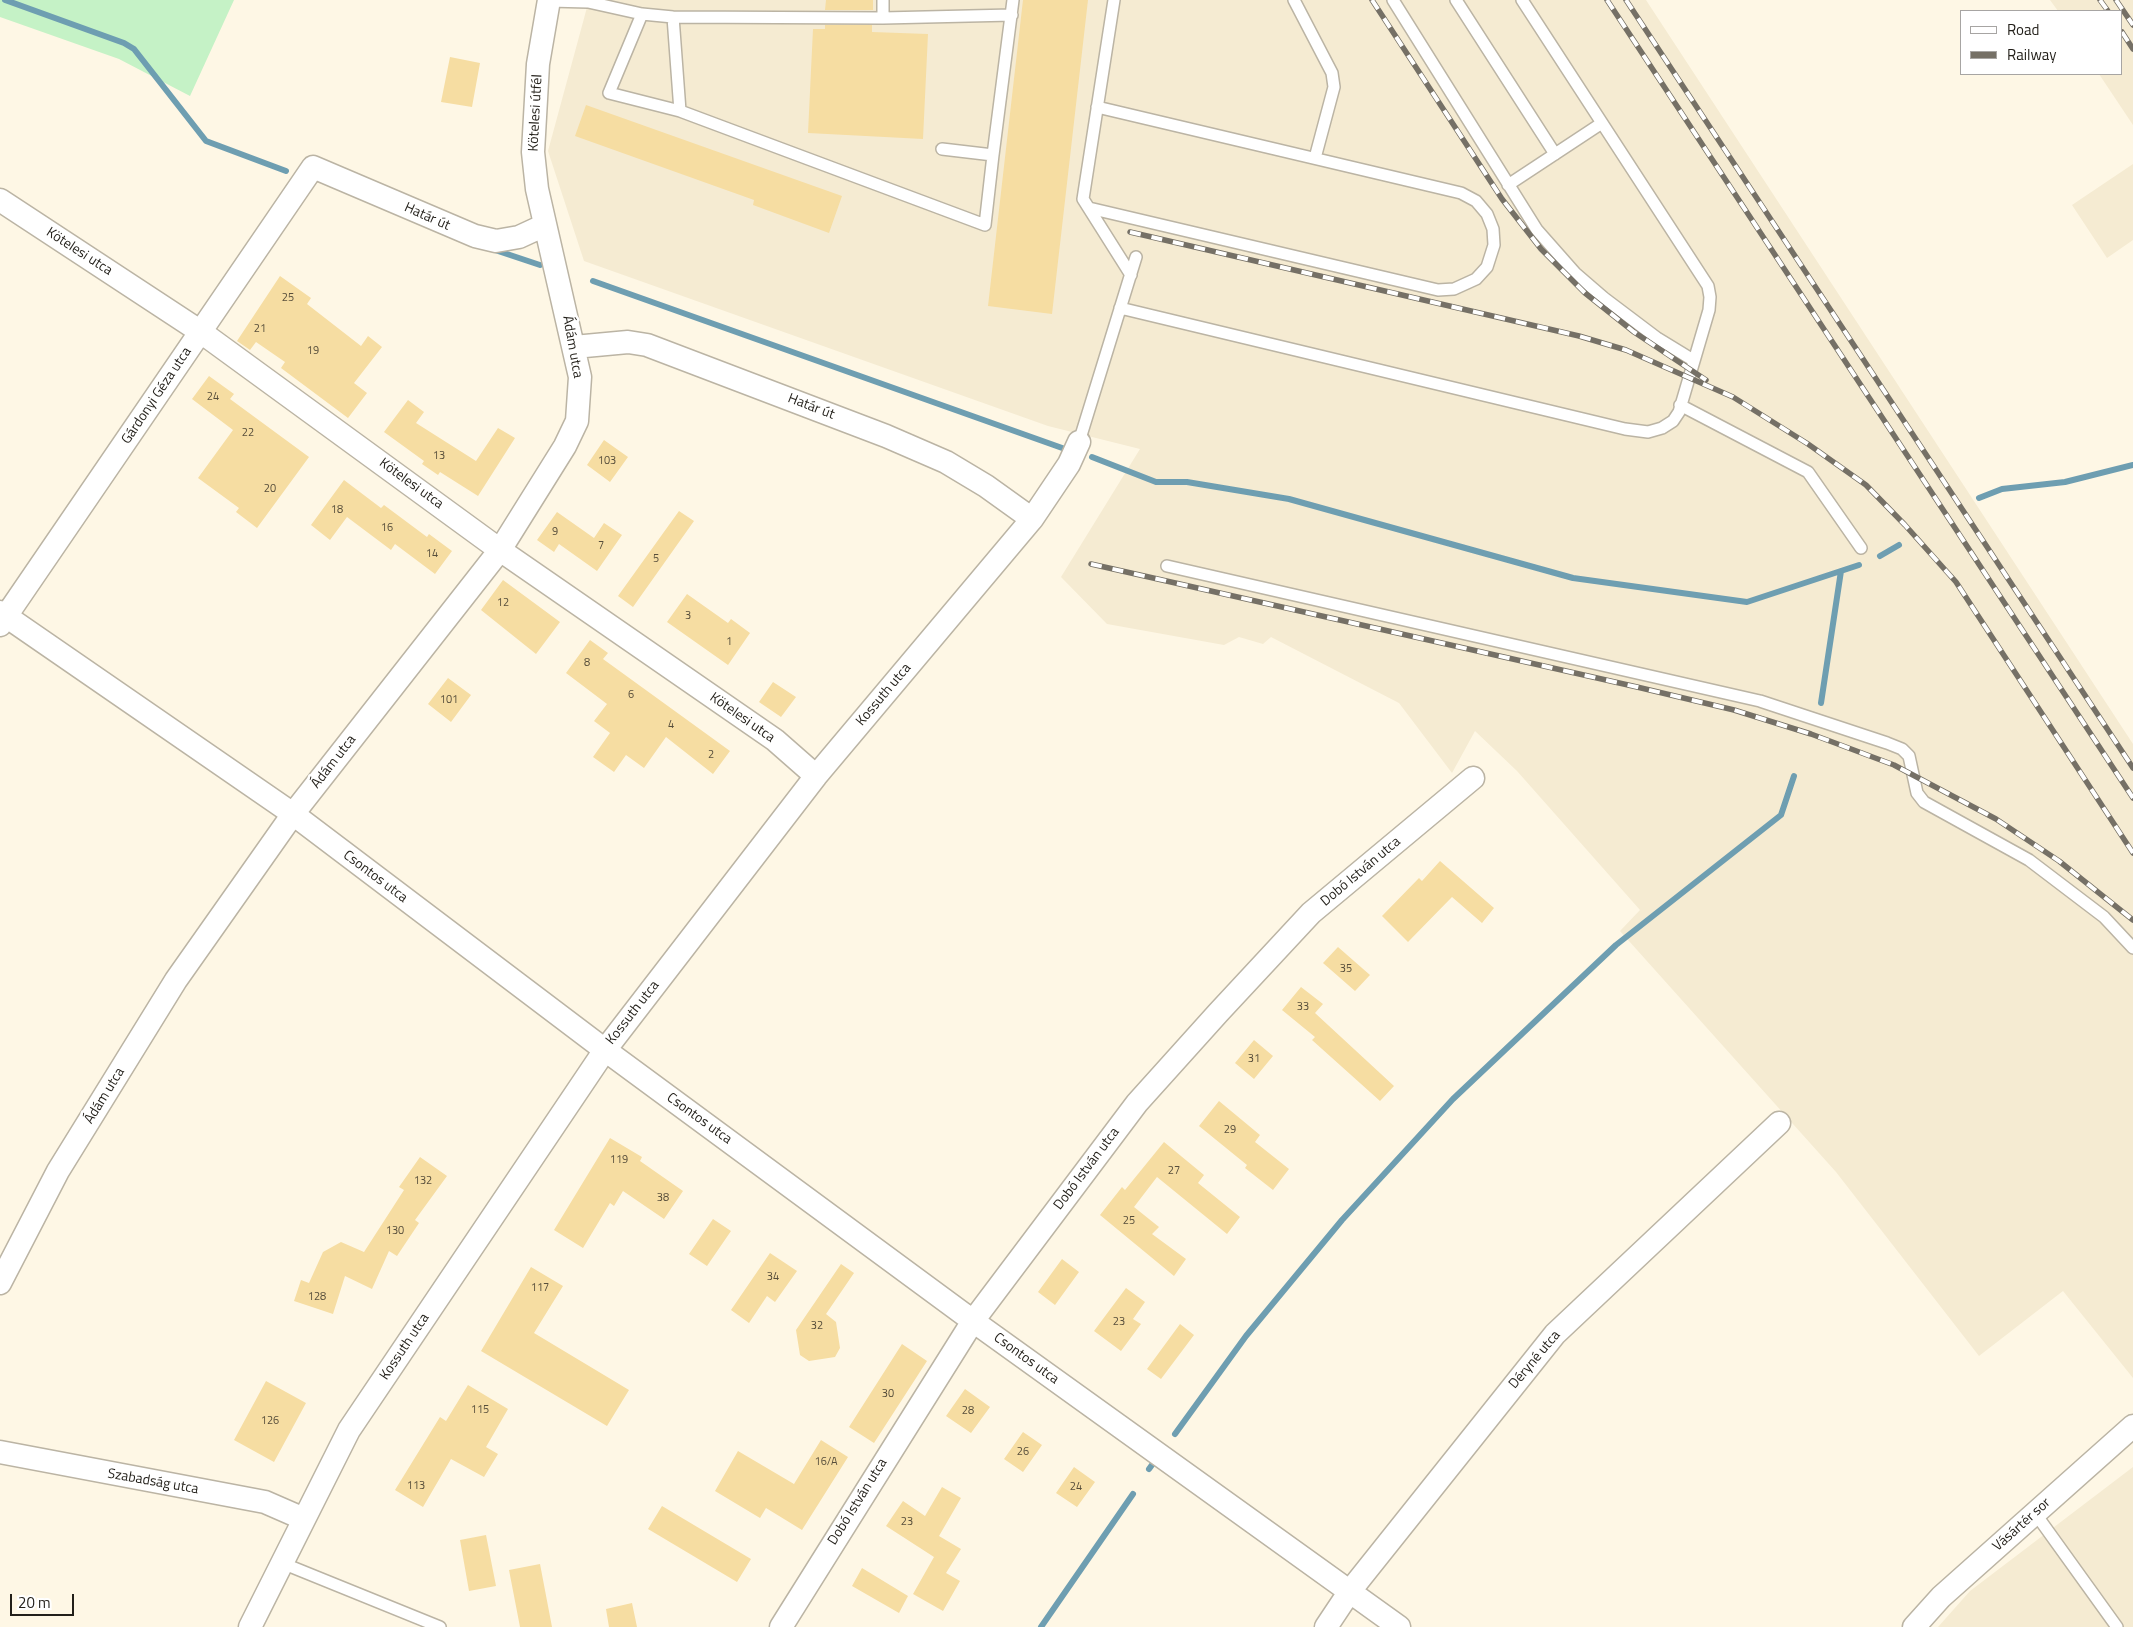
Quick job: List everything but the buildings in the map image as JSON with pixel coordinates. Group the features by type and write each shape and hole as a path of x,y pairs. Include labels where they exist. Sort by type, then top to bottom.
{"street":[{"name":"Kötelesi útfél","path":"545,225 537,189 533,129 538,64 549,1"},
{"name":"Határ út","path":"312,167 474,236 496,240 518,237 545,225"},
{"name":"Gárdonyi Géza utca","path":"2,618 201,332 312,167"},
{"name":"Kötelesi utca","path":"0,200 201,332 500,550 775,740 816,776"},
{"name":"Ádám utca","path":"0,1283 58,1171 176,980 293,814 500,550 564,446 577,421 580,377 545,225"},
{"name":"Határ út","path":"574,347 628,342 667,353 886,436 946,462 986,486 1032,519"},
{"name":"Kossuth utca","path":"250,1627 349,1430 605,1050 816,776 1032,519 1069,464 1079,442"},
{"name":"Csontos utca","path":"2,618 293,814 605,1050 973,1320 1399,1627"},
{"name":"Dobó István utca","path":"781,1627 973,1320 1137,1103 1311,913 1473,778"},
{"name":"Déryné utca","path":"1326,1627 1350,1591 1555,1334 1779,1123"},
{"name":"Vásártér sor","path":"1914,1627 1941,1597 2133,1426"},
{"name":"Szabadság utca","path":"0,1452 265,1502 304,1519"}],"lane":[{"path":"883,0 883,18"},
{"path":"642,14 609,93 680,111 985,225 1013,0"},
{"path":"1114,0 1083,199 1131,275"},
{"path":"1294,0 1332,73 1334,87 1315,158"},
{"path":"1392,0 1537,230 1575,273 1628,318 1693,360"},
{"path":"1456,0 1555,154"},
{"path":"1120,308 1637,432 1648,432 1662,428 1673,421 1680,405 1710,310 1708,286 1522,0"},
{"path":"549,1 588,2 642,14 673,17 883,18 1012,15"},
{"path":"673,17 680,111"},
{"path":"1089,208 1438,290 1462,287 1476,279 1486,268 1494,245 1493,229 1482,207 1469,196 1453,190 1097,107"},
{"path":"1508,185 1602,123"},
{"path":"942,149 993,155"},
{"path":"1079,442 1136,257"},
{"path":"1680,405 1808,472 1860,548"},
{"path":"1168,566 1760,701 1887,743 1902,749 1909,756 1917,793 1924,802 2029,860 2104,918 2133,948"},
{"path":"2035,1513 2117,1627"},
{"path":"282,1563 440,1627"}],"shaded area":[{"path":"589,0 1646,0 2133,744 2133,1378 2063,1291 1979,1356 1836,1172 1620,931 1640,910 1517,771 1475,731 1452,773 1399,703 1271,637 1263,644 1239,637 1224,645 1107,624 1061,577 1140,449 1048,426 584,261 548,151"},
{"path":"2050,0 2133,0 2133,125 2100,75 2123,75 2123,10 2057,10"},
{"path":"2133,164 2133,240 2107,258 2072,205"},
{"path":"2133,1467 2133,1627 1938,1627 1970,1591"}],"green space":[{"path":"0,0 234,0 190,96 119,59 0,17"}],"waterway":[{"path":"5,0 124,43 134,49 206,141 286,171"},
{"path":"492,249 540,265"},
{"path":"593,281 1065,449"},
{"path":"1092,457 1156,482 1187,482 1289,499 1573,578 1747,602 1859,565"},
{"path":"1979,498 2002,489 2065,482 2133,465"},
{"path":"1880,556 1899,545"},
{"path":"1821,703 1841,571"},
{"path":"1175,1434 1246,1336 1342,1220 1453,1099 1616,945 1781,815 1794,776"},
{"path":"1149,1469 1157,1458"},
{"path":"1041,1627 1133,1494"}],"railway":[{"path":"1372,0 1502,199 1541,249 1585,293 1634,332 1706,380"},
{"path":"1607,0 2133,798"},
{"path":"1626,0 2133,768"},
{"path":"2100,0 2107,10"},
{"path":"2116,0 2123,10"},
{"path":"2123,10 2133,25"},
{"path":"2123,34 2133,49"},
{"path":"1130,232 1579,336 1626,350 1733,397 1808,444 1866,485 1956,582 2133,853"},
{"path":"1091,564 1637,687 1734,710 1811,734 1894,765 1996,819 2059,861 2133,920"}]}
